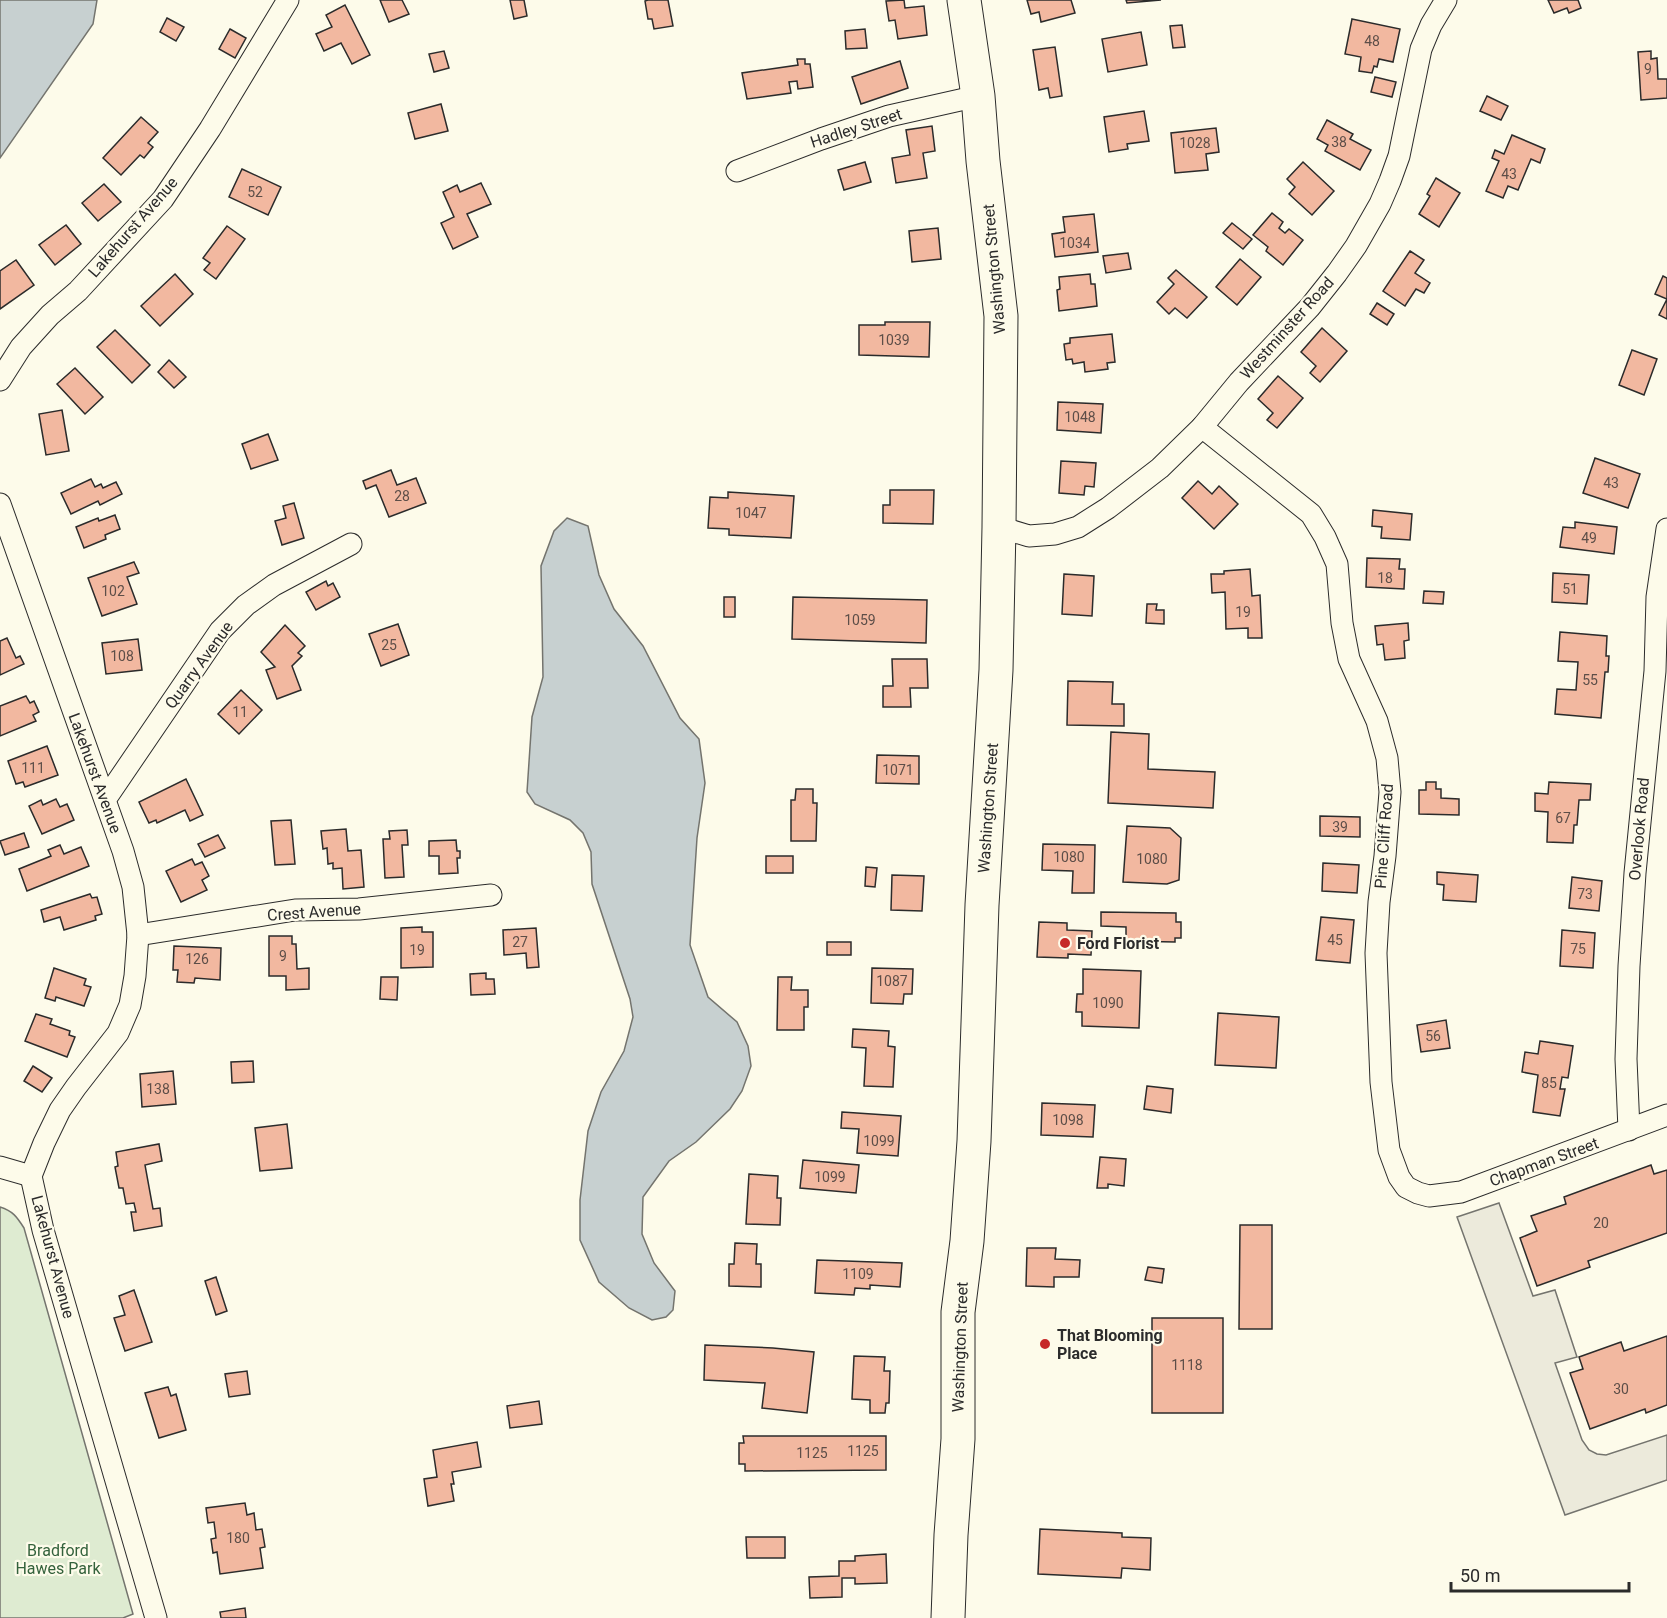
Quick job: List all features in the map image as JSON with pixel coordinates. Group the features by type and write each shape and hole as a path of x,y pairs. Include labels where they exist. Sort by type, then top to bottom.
{"main road":[{"name":"Washington Street","path":"948,1618 958,1438 958,1312 967,1240 974,1141 982,905 996,670 999,527 1001,316 978,96 964,0"}],"street":[{"name":"Lakehurst Avenue","path":"0,380 21,347 50,315 78,291 163,199 210,129 288,0"},
{"name":"Westminster Road","path":"999,527 1029,536 1055,534 1078,527 1108,508 1160,468 1202,427 1239,382 1310,307 1356,246 1380,204 1401,145 1421,49 1431,25 1446,0"},
{"name":"Hadley Street","path":"737,171 889,116 978,96"},
{"name":"Pine Cliff Road","path":"1202,427 1311,514 1325,537 1337,564 1342,623 1349,659 1377,721 1387,758 1390,792 1376,953 1381,1082 1385,1124 1394,1166 1406,1187 1418,1193"},
{"name":"Lakehurst Avenue","path":"0,504 105,798 133,886 138,935 130,1005 118,1033 60,1110 31,1176 43,1230 156,1618"},
{"name":"Overlook Road","path":"1629,1130 1626,1059 1629,966 1635,873 1654,671 1657,597 1667,529"},
{"name":"Quarry Avenue","path":"105,798 220,632 246,604 274,585 351,544"},
{"name":"Crest Avenue","path":"138,935 295,910 359,909 491,895"},
{"name":"Chapman Street","path":"1418,1193 1430,1196 1461,1192 1667,1115"},
{"path":"0,1167 31,1176"}],"green space":[{"name":"Bradford Hawes Park","path":"0,1207 14,1215 24,1228 133,1614 123,1618 0,1618"}],"shaded area":[{"path":"0,0 97,0 93,24 0,158"},
{"path":"567,518 588,526 599,575 614,609 643,646 680,718 699,739 705,783 697,838 690,945 708,997 737,1022 748,1046 751,1066 742,1091 730,1109 696,1142 669,1161 643,1197 642,1234 654,1263 675,1291 673,1310 666,1317 652,1320 629,1308 599,1282 580,1240 580,1200 588,1131 601,1092 624,1051 633,1017 630,999 592,884 591,852 583,833 570,820 535,804 527,792 532,717 543,677 541,566 554,531"},
{"path":"1499,1203 1533,1296 1555,1290 1577,1357 1555,1363 1582,1440 1589,1450 1606,1455 1667,1435 1667,1480 1565,1515 1457,1217"}],"building":[{"path":"380,0 402,0 409,14 389,22"},
{"path":"510,0 524,0 527,16 514,19"},
{"path":"668,0 673,26 654,29 652,19 648,19 645,1"},
{"path":"904,0 905,8 924,6 927,35 898,39 895,20 889,21 886,1"},
{"path":"1027,0 1071,0 1075,13 1041,22 1039,12 1031,14"},
{"path":"1126,0 1161,0 1127,3"},
{"path":"1548,0 1578,0 1581,8 1569,13 1567,8 1554,13"},
{"path":"345,5 370,55 352,64 341,43 324,51 316,34 332,27 326,15"},
{"path":"167,18 184,27 176,41 160,32"},
{"path":"1352,19 1400,29 1393,62 1379,59 1372,73 1359,71 1361,57 1345,54"},
{"path":"1182,25 1185,47 1173,48 1170,26"},
{"path":"230,29 246,38 235,58 219,49"},
{"path":"865,29 867,48 846,49 845,31"},
{"path":"1141,32 1147,65 1108,72 1102,39"},
{"path":"1055,47 1062,96 1050,98 1048,88 1039,90 1033,50"},
{"path":"444,51 449,68 434,72 429,54"},
{"path":"1651,51 1651,59 1657,58 1658,79 1667,79 1667,98 1641,100 1638,52"},
{"path":"797,59 805,59 805,64 810,64 813,87 798,89 797,81 789,82 791,93 747,99 742,73 798,65"},
{"path":"900,61 908,88 861,104 852,77"},
{"path":"1375,77 1396,82 1392,97 1371,92"},
{"path":"1487,96 1508,106 1501,120 1480,111"},
{"path":"441,104 448,131 415,139 408,113"},
{"path":"1144,111 1149,141 1127,144 1128,149 1109,152 1104,117"},
{"path":"141,117 158,132 148,143 153,147 144,158 140,155 121,175 103,158"},
{"path":"1327,120 1353,134 1350,139 1371,150 1360,170 1325,151 1328,145 1317,139"},
{"path":"932,126 935,151 923,153 927,178 896,183 892,158 910,155 906,130"},
{"path":"1216,128 1219,152 1206,154 1208,170 1175,173 1171,133"},
{"path":"1512,135 1545,149 1540,163 1531,159 1518,190 1508,186 1503,198 1486,191 1499,161 1492,158 1495,150 1504,154"},
{"path":"865,162 871,182 844,190 838,170"},
{"path":"1303,162 1334,191 1312,215 1289,194 1295,187 1287,179"},
{"path":"242,169 281,187 268,215 229,197"},
{"path":"1436,178 1460,193 1439,227 1419,214 1430,196 1427,194"},
{"path":"481,183 491,204 467,214 478,237 453,249 441,223 454,217 443,192 457,185 460,192"},
{"path":"104,184 121,202 98,221 82,203"},
{"path":"1272,213 1283,222 1279,228 1285,233 1289,229 1303,240 1283,265 1266,251 1268,247 1253,235"},
{"path":"1094,214 1098,252 1055,257 1052,234 1065,232 1063,217"},
{"path":"1232,223 1252,239 1243,249 1223,233"},
{"path":"66,225 81,244 55,265 39,245"},
{"path":"227,226 245,239 216,279 204,270 210,263 203,258"},
{"path":"938,228 941,259 912,262 909,231"},
{"path":"1410,251 1424,260 1415,273 1430,283 1424,293 1416,289 1405,306 1383,291"},
{"path":"1128,253 1131,269 1106,273 1103,256"},
{"path":"1240,259 1261,277 1237,305 1216,287"},
{"path":"16,260 34,285 0,309 0,271"},
{"path":"1176,270 1207,297 1187,318 1175,308 1169,314 1157,302 1174,284 1168,278"},
{"path":"175,274 193,294 160,326 141,306"},
{"path":"1090,274 1091,284 1095,284 1097,306 1059,311 1057,290 1060,289 1059,277"},
{"path":"1663,276 1667,278 1667,299 1655,294"},
{"path":"1667,299 1667,319 1659,315"},
{"path":"1377,303 1394,314 1387,325 1370,314"},
{"path":"885,322 930,322 929,357 859,355 859,325 885,325"},
{"path":"1322,328 1347,351 1320,382 1310,373 1316,366 1301,352"},
{"path":"115,330 150,365 132,383 97,347"},
{"path":"1112,334 1115,362 1107,363 1108,369 1085,372 1084,362 1073,364 1072,359 1066,360 1064,344 1070,343 1070,338"},
{"path":"1632,350 1657,359 1644,395 1619,385"},
{"path":"169,360 186,377 174,388 158,372"},
{"path":"75,368 103,397 85,414 57,384"},
{"path":"1278,376 1303,398 1277,428 1267,420 1273,413 1258,399"},
{"path":"1058,402 1103,404 1101,433 1057,430"},
{"path":"62,410 69,451 46,455 39,414"},
{"path":"268,434 278,460 251,469 242,444"},
{"path":"1595,458 1640,474 1628,508 1583,493"},
{"path":"1061,461 1096,463 1094,487 1085,486 1084,495 1059,493"},
{"path":"391,470 397,485 416,478 426,503 389,517 376,485 366,489 363,481"},
{"path":"91,479 95,487 101,484 103,488 116,482 122,494 100,505 98,501 71,514 61,493"},
{"path":"1198,481 1212,494 1219,486 1238,504 1214,529 1182,498"},
{"path":"890,490 934,490 933,524 883,523 883,505 890,505"},
{"path":"728,492 794,496 791,538 729,535 729,529 708,528 710,497 728,498"},
{"path":"294,503 304,538 282,545 275,521 286,518 283,506"},
{"path":"1373,510 1412,514 1410,540 1381,538 1382,527 1372,526"},
{"path":"115,515 120,529 105,535 106,539 84,548 76,527 98,518 99,521"},
{"path":"1575,522 1617,527 1614,554 1560,547 1563,527 1575,528"},
{"path":"1367,558 1400,559 1399,569 1405,569 1404,589 1366,587"},
{"path":"134,562 139,573 127,577 137,604 102,616 88,578"},
{"path":"1250,569 1252,596 1260,595 1262,638 1248,638 1248,628 1226,629 1225,592 1212,593 1211,574"},
{"path":"1553,573 1589,575 1587,604 1552,602"},
{"path":"1064,574 1094,576 1092,616 1062,614"},
{"path":"326,581 328,586 333,583 340,597 316,610 306,592"},
{"path":"1424,591 1444,592 1443,604 1423,603"},
{"path":"724,597 735,597 735,617 724,617"},
{"path":"793,597 927,600 926,643 792,639"},
{"path":"1147,604 1157,604 1156,610 1164,610 1164,624 1146,623"},
{"path":"1408,623 1409,640 1404,641 1405,658 1385,660 1383,644 1377,645 1375,626"},
{"path":"398,624 409,655 381,666 369,634"},
{"path":"285,625 305,646 298,653 302,656 292,666 301,690 277,699 266,670 275,667 261,652"},
{"path":"1560,632 1607,636 1608,672 1605,672 1601,718 1555,714 1557,689 1576,690 1578,662 1558,661"},
{"path":"7,638 16,658 20,656 24,664 0,675 0,641"},
{"path":"138,639 142,670 106,674 102,643"},
{"path":"892,659 927,659 928,688 910,688 911,707 883,707 883,686 893,686"},
{"path":"1068,681 1113,682 1112,704 1124,704 1124,726 1067,725"},
{"path":"241,690 262,710 239,734 218,714"},
{"path":"26,696 30,703 34,701 39,712 33,715 36,721 0,736 0,706"},
{"path":"1111,732 1149,734 1148,769 1215,772 1213,808 1108,803"},
{"path":"47,746 58,775 25,787 23,782 16,784 8,761"},
{"path":"877,755 919,756 919,784 876,783"},
{"path":"186,779 203,815 190,821 185,810 157,823 156,820 149,823 139,802"},
{"path":"1426,782 1436,782 1436,789 1441,789 1441,798 1459,799 1459,815 1419,814 1419,790 1426,790"},
{"path":"1549,782 1591,784 1590,800 1579,800 1573,843 1547,842 1548,812 1535,811 1535,793 1548,794"},
{"path":"796,789 813,789 813,803 817,803 816,841 791,841 791,800 795,800"},
{"path":"56,799 60,807 67,804 74,820 42,834 29,806 41,800 43,805"},
{"path":"1320,816 1360,817 1360,837 1320,836"},
{"path":"291,820 295,864 275,865 271,821"},
{"path":"1127,826 1170,828 1181,838 1179,880 1167,884 1123,882"},
{"path":"346,829 348,851 361,850 364,887 343,889 342,868 333,869 333,863 328,864 327,848 323,849 321,831"},
{"path":"407,830 408,845 402,845 404,877 385,878 383,839 390,839 389,831"},
{"path":"24,833 29,847 5,855 0,841"},
{"path":"218,835 225,848 205,857 198,844"},
{"path":"456,840 457,851 460,851 460,858 457,858 458,873 439,874 439,856 429,856 429,841"},
{"path":"1043,844 1095,845 1094,893 1072,893 1073,871 1042,870"},
{"path":"60,845 64,854 81,847 89,866 27,891 19,869 51,856 48,850"},
{"path":"766,856 793,856 793,873 766,873"},
{"path":"192,859 195,865 202,862 209,876 202,880 207,890 181,902 166,871"},
{"path":"1323,863 1359,865 1357,893 1322,891"},
{"path":"866,867 877,868 875,887 865,886"},
{"path":"1437,872 1478,875 1476,902 1443,900 1444,885 1437,884"},
{"path":"892,875 924,876 922,911 891,910"},
{"path":"1572,877 1602,881 1599,911 1569,908"},
{"path":"90,894 92,898 97,897 102,914 95,916 96,920 64,930 60,917 44,922 41,910"},
{"path":"1101,912 1176,913 1176,922 1181,922 1181,938 1175,938 1175,942 1126,941 1126,927 1101,926"},
{"path":"1321,917 1354,920 1350,963 1316,960"},
{"name":"Ford Florist","path":"1039,922 1067,923 1067,930 1092,931 1091,955 1068,954 1068,958 1037,957"},
{"path":"422,927 422,932 433,932 433,967 401,968 401,928"},
{"path":"536,928 539,967 527,968 526,953 504,955 503,930"},
{"path":"1562,930 1595,933 1593,968 1560,966"},
{"path":"269,936 292,936 292,944 296,944 297,969 309,968 309,989 286,990 286,976 269,976"},
{"path":"827,942 851,942 851,955 827,955"},
{"path":"174,946 221,948 220,980 195,978 194,983 177,982 178,970 173,970"},
{"path":"54,968 86,979 84,985 91,987 84,1006 56,997 55,1001 45,998"},
{"path":"872,968 913,969 912,994 904,994 903,1004 871,1003"},
{"path":"1083,969 1141,971 1139,1028 1082,1026 1082,1012 1076,1012 1077,994 1083,994"},
{"path":"486,973 486,979 494,979 495,994 471,995 470,974"},
{"path":"381,977 398,977 397,1000 380,999"},
{"path":"778,977 792,977 791,990 808,990 808,1007 804,1007 804,1030 777,1030"},
{"path":"1218,1013 1279,1017 1276,1068 1215,1065"},
{"path":"36,1014 52,1019 50,1024 70,1031 69,1035 75,1037 67,1057 25,1041"},
{"path":"1446,1020 1450,1048 1421,1052 1417,1025"},
{"path":"853,1029 889,1031 888,1046 895,1047 893,1087 864,1086 866,1048 852,1047"},
{"path":"1540,1041 1573,1046 1568,1078 1562,1077 1560,1089 1565,1089 1560,1116 1533,1112 1538,1075 1522,1072 1525,1052 1538,1054"},
{"path":"253,1061 254,1082 232,1083 231,1062"},
{"path":"33,1066 52,1078 42,1092 24,1081"},
{"path":"173,1071 176,1104 142,1107 140,1074"},
{"path":"1147,1086 1173,1089 1171,1113 1144,1109"},
{"path":"1042,1103 1095,1105 1093,1137 1041,1135"},
{"path":"842,1112 901,1116 898,1156 857,1153 859,1129 841,1128"},
{"path":"287,1124 292,1168 260,1171 255,1128"},
{"path":"159,1144 162,1161 145,1165 153,1209 160,1208 162,1226 134,1231 131,1212 136,1212 134,1203 126,1204 123,1188 119,1188 115,1167 118,1166 116,1152"},
{"path":"1100,1157 1126,1159 1124,1186 1108,1184 1108,1188 1097,1188"},
{"path":"803,1160 859,1165 856,1193 800,1188"},
{"path":"1651,1165 1654,1174 1667,1170 1667,1233 1588,1261 1590,1267 1537,1286 1520,1238 1537,1231 1531,1216 1566,1204 1564,1197"},
{"path":"749,1174 778,1176 777,1198 781,1198 780,1225 746,1224"},
{"path":"1240,1225 1272,1225 1272,1329 1239,1329"},
{"path":"735,1243 757,1244 756,1264 761,1264 761,1287 729,1286 729,1264 734,1264"},
{"path":"1027,1248 1056,1248 1055,1259 1080,1260 1079,1277 1054,1277 1054,1287 1026,1286"},
{"path":"817,1260 902,1263 900,1287 870,1285 870,1289 855,1288 854,1295 815,1293"},
{"path":"1148,1267 1164,1269 1162,1283 1145,1280"},
{"path":"216,1277 227,1311 216,1315 205,1281"},
{"path":"134,1290 152,1342 125,1351 114,1318 125,1315 119,1296"},
{"path":"1152,1318 1223,1318 1223,1413 1152,1413"},
{"path":"1667,1336 1667,1405 1646,1413 1645,1409 1590,1429 1570,1373 1583,1369 1579,1357 1621,1342 1624,1351"},
{"path":"705,1345 814,1352 807,1413 762,1408 765,1383 704,1380"},
{"path":"854,1356 885,1357 884,1371 890,1371 889,1403 886,1403 885,1413 870,1413 870,1400 852,1399"},
{"path":"247,1371 250,1394 229,1397 225,1374"},
{"path":"168,1387 171,1396 176,1394 186,1430 159,1438 145,1393"},
{"path":"539,1401 542,1424 510,1428 507,1406"},
{"path":"743,1436 886,1436 886,1470 745,1471 745,1464 739,1464 739,1443 744,1443"},
{"path":"477,1442 481,1467 452,1472 454,1484 451,1484 454,1501 428,1506 424,1479 437,1477 433,1450"},
{"path":"245,1503 247,1515 254,1513 256,1530 262,1529 265,1547 260,1548 263,1568 220,1574 217,1552 213,1553 211,1539 216,1538 214,1522 208,1523 206,1508"},
{"path":"1040,1529 1122,1533 1122,1537 1151,1538 1150,1570 1122,1568 1121,1578 1038,1574"},
{"path":"746,1537 785,1537 785,1558 747,1558"},
{"path":"886,1554 887,1583 855,1584 855,1578 842,1578 842,1597 810,1598 809,1577 839,1576 839,1561 855,1561 855,1556"},
{"path":"245,1608 246,1618 221,1618 220,1612"}],"place":[{"name":"Ford Florist","path":"1065,943"},
{"name":"That Blooming Place","path":"1045,1344"}]}
